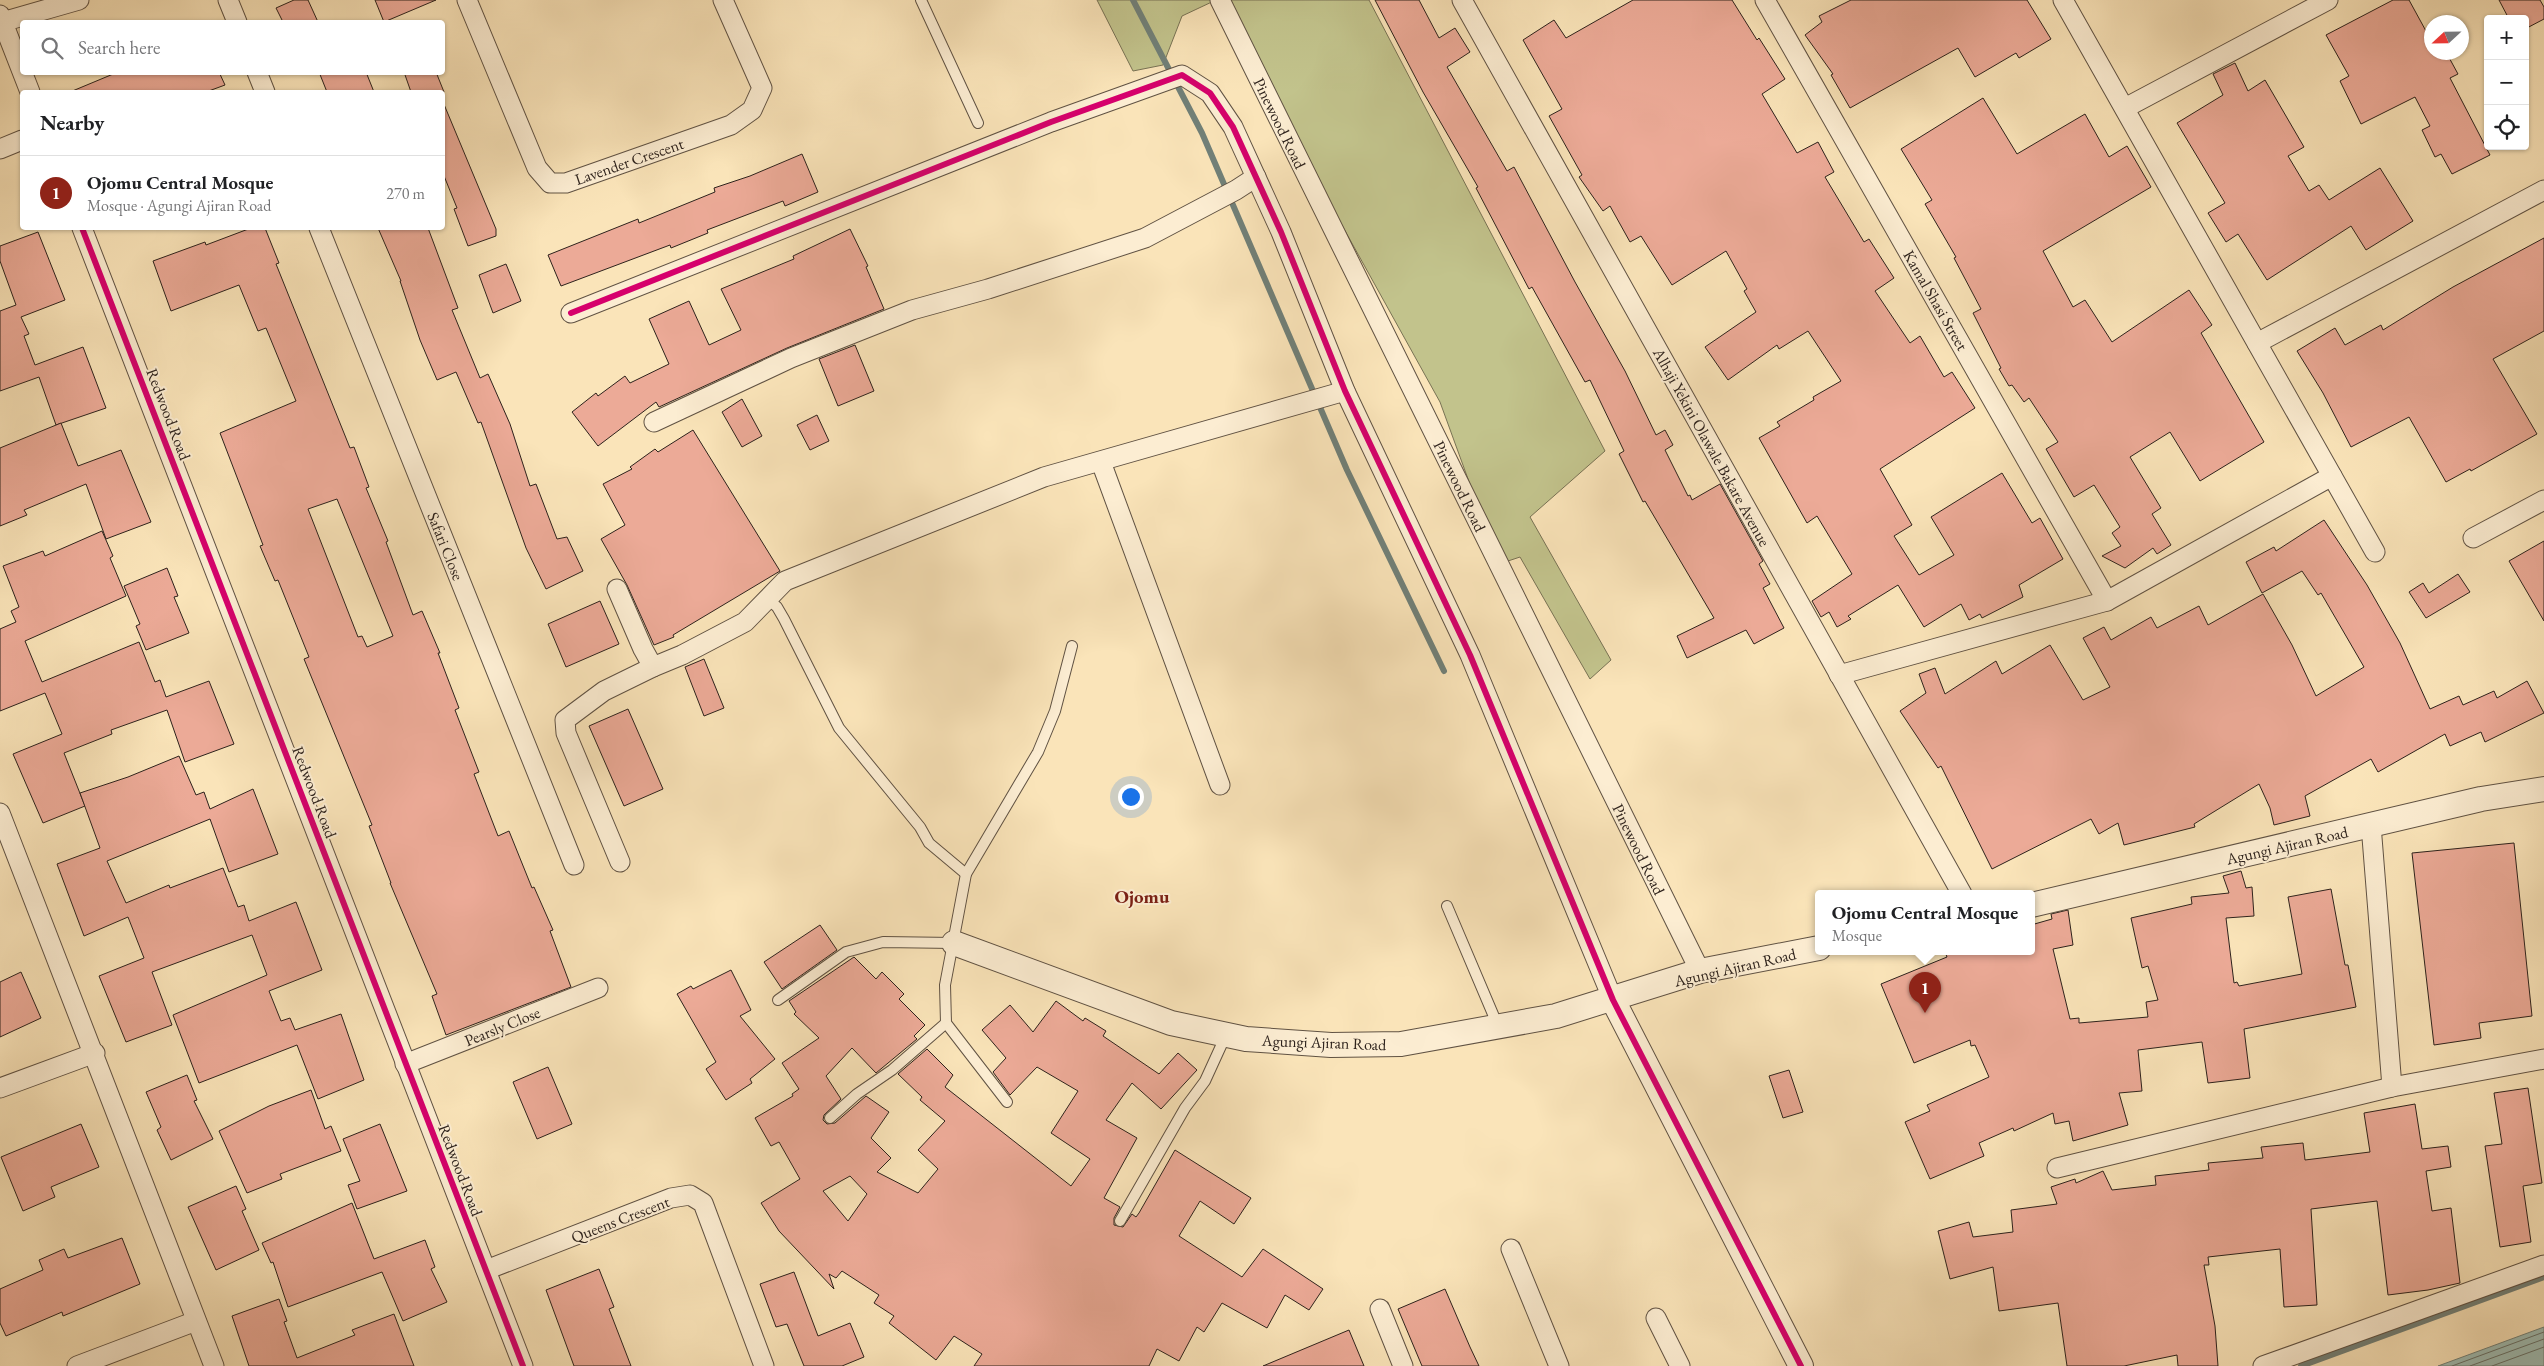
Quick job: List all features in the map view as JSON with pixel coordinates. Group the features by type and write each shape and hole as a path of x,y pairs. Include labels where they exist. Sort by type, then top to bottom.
{"street":[{"path":"20,67 1,19 79,0"},
{"path":"228,0 236,20"},
{"name":"Lavender Crescent","path":"467,0 537,168 550,183 566,183 731,125 752,110 762,88 723,0"},
{"name":"Pinewood Road","path":"1220,0 1700,972"},
{"name":"Alhaji Yekini Olawale Bakare Avenue","path":"1462,0 1960,890"},
{"name":"Kamal Shasi Street","path":"1766,0 2107,601"},
{"path":"2064,0 2375,552"},
{"path":"2125,108 2328,0"},
{"path":"23,75 29,90"},
{"path":"258,75 264,90"},
{"path":"571,313 1051,122 1182,75 1210,94 1233,127 1256,176 1281,232 1345,392 1470,655 1613,1000 1801,1366"},
{"path":"0,149 20,141"},
{"path":"654,422 791,358 912,310 988,289 1145,238 1236,190 1256,176"},
{"path":"2257,343 2544,190"},
{"name":"Redwood Road","path":"83,230 523,1366"},
{"name":"Safari Close","path":"320,230 574,865"},
{"path":"620,862 566,733 565,720 604,691 682,655 745,622 785,581 1044,477 1345,392"},
{"path":"1102,462 1220,785"},
{"path":"1839,675 2107,601 2332,476"},
{"path":"2473,538 2544,500"},
{"path":"617,589 645,654 654,667"},
{"name":"Agungi Ajiran Road","path":"2035,904 2481,799 2544,789"},
{"path":"0,813 214,1366"},
{"path":"2371,825 2392,1087"},
{"name":"Agungi Ajiran Road","path":"954,943 1171,1023 1246,1039 1331,1045 1400,1044 1556,1016 1700,972 1815,949"},
{"name":"Pearsly Close","path":"406,1064 598,988"},
{"path":"0,1088 94,1053"},
{"path":"2057,1168 2392,1087 2544,1059"},
{"name":"Queens Crescent","path":"486,1270 671,1198 690,1196 703,1203 764,1366"},
{"path":"1511,1249 1559,1366"},
{"path":"2263,1366 2544,1265"},
{"path":"1380,1309 1403,1366"},
{"path":"1656,1318 1680,1366"},
{"path":"77,1366 196,1321"}],"lane":[{"path":"921,0 978,123"},
{"path":"767,598 777,607 784,619 839,728 920,827 928,843 966,874"},
{"path":"1007,1102 946,1023 945,985 966,874 1038,752 1055,711 1072,646"},
{"path":"1447,906 1498,1026"},
{"path":"778,1000 846,952 883,942 954,943"},
{"path":"830,1118 858,1094 892,1070 946,1023"},
{"path":"1120,1221 1185,1108 1205,1081 1226,1035"}],"green space":[{"path":"1097,0 1216,0 1182,16 1163,65 1133,71"},
{"path":"1217,0 1369,0 1605,451 1530,517 1611,660 1590,679 1520,557 1499,564 1440,402"}],"water":[{"path":"2544,1327 2544,1366 2438,1366"}],"building":[{"path":"294,0 308,0 317,20 282,20 276,8"},
{"path":"375,0 436,0 389,20 383,20"},
{"path":"1375,0 1419,0 1439,38 1455,28 1470,52 1447,67 1507,171 1514,167 1625,371 1656,435 1665,430 1673,445 1665,450 1688,496 1690,495 1692,500 1720,484 1763,561 1759,564 1770,584 1763,588 1784,628 1754,644 1746,630 1687,658 1677,636 1714,618 1645,501 1643,502 1619,454 1624,451 1590,380 1585,382 1532,287 1529,289 1476,188 1478,187 1423,92"},
{"path":"1633,0 1732,0 1757,40 1759,38 1785,79 1762,94 1797,153 1818,142 1834,172 1825,177 1864,242 1869,239 1894,278 1875,291 1910,343 1920,336 1944,377 1952,372 1975,408 1880,469 1912,525 1894,536 1919,575 1954,555 1931,517 2002,473 2032,523 2040,518 2063,559 2019,585 2023,597 1982,618 1980,614 1969,620 1961,604 1924,627 1898,585 1848,616 1851,619 1837,627 1829,612 1821,617 1812,601 1852,574 1817,516 1807,523 1759,438 1780,426 1777,422 1814,400 1813,397 1841,381 1808,331 1779,349 1777,345 1728,380 1705,347 1756,312 1744,291 1747,289 1726,251 1672,285 1641,236 1630,242 1610,206 1603,211 1579,177 1582,175 1549,116 1562,109 1523,40 1554,20 1566,38"},
{"path":"1851,0 2027,0 2051,39 2019,58 2016,53 1975,77 1958,48 1850,108 1831,75 1833,74 1805,35 1822,22 1819,16"},
{"path":"2393,0 2409,0 2424,27 2424,60 2450,60 2458,74 2450,78 2484,143 2484,150 2487,150 2490,155 2452,174 2441,154 2435,157 2422,130 2430,126 2415,97 2361,124 2340,81 2349,76 2326,35"},
{"path":"2499,0 2540,0 2544,7 2544,19 2529,27 2529,15 2507,15"},
{"path":"2235,63 2248,91 2265,80 2304,147 2288,156 2309,191 2319,185 2329,200 2380,168 2413,221 2366,250 2351,226 2267,280 2238,234 2226,242 2208,213 2225,203 2177,123 2223,95 2213,74"},
{"path":"111,75 220,75 225,85 211,90 75,90"},
{"path":"320,75 367,75 373,90 326,90"},
{"path":"405,75 437,75 443,90 410,90"},
{"path":"1983,98 2017,154 2085,114 2109,157 2127,146 2151,187 2043,251 2073,307 2085,300 2112,342 2189,290 2212,325 2201,333 2264,442 2200,481 2170,432 2130,457 2161,508 2152,514 2171,545 2157,554 2153,548 2125,568 2102,556 2121,546 2112,533 2120,527 2094,485 2074,497 2046,449 2058,442 2029,398 2024,402 2012,385 2009,386 1999,369 2001,368 1973,313 1981,309 1954,258 1956,257 1925,204 1932,200 1901,149"},
{"path":"445,107 496,229 496,236 468,246 454,209 457,208 445,178"},
{"path":"802,154 818,192 785,206 783,201 707,230 708,233 671,248 670,245 561,286 548,255 638,219 639,223 715,192 714,188 750,176"},
{"path":"850,229 868,266 866,267 884,309 787,348 659,407 656,402 598,446 572,412 596,393 598,396 625,376 630,383 669,364 649,319 689,301 709,345 741,330 721,289 794,259 793,256"},
{"path":"246,230 266,230 279,263 276,264 350,448 354,447 369,487 366,488 388,541 386,542 413,615 422,611 440,653 438,653 459,708 455,710 479,772 474,774 498,836 509,831 532,888 534,887 553,930 550,931 571,987 446,1035 432,996 437,994 390,883 369,826 372,825 304,659 309,657 278,580 275,581 260,546 263,545 220,433 296,401 266,328 258,331 239,285 171,311 153,261 205,242 206,245","holes":["337,499 393,636 367,647 362,636 358,637 308,509"]},
{"path":"379,230 429,230 458,308 452,310 480,378 488,374 510,424 530,486 536,484 557,539 567,537 583,571 546,589 526,548 481,422 478,423 456,372 437,380 420,340 401,281"},
{"path":"38,232 65,300 21,317 29,334 24,336 35,365 83,347 106,408 56,425 39,377 0,391 0,311 16,305 0,261 0,246"},
{"path":"2544,238 2544,331 2493,359 2537,434 2471,471 2470,469 2446,482 2409,417 2351,447 2323,393 2297,351 2335,328 2345,345 2381,325 2383,330 2453,287"},
{"path":"506,264 521,301 493,313 479,275"},
{"path":"855,345 874,391 838,406 819,359"},
{"path":"742,399 762,436 742,447 722,412"},
{"path":"817,415 829,441 810,450 797,425"},
{"path":"61,423 78,466 121,450 151,522 106,539 86,484 24,510 27,515 0,526 0,448"},
{"path":"693,430 780,571 673,635 674,637 654,645 627,585 601,539 625,525 603,484 632,469 630,467 655,449 658,452"},
{"path":"2324,520 2367,585 2400,643 2430,709 2459,696 2463,705 2494,691 2497,698 2527,681 2544,713 2485,742 2481,732 2450,746 2445,734 2378,772 2371,759 2305,796 2310,816 2274,825 2270,808 2259,784 2194,824 2195,827 2124,845 2118,823 2099,834 2091,819 1992,869 1941,766 1938,768 1900,711 1926,693 1919,674 1935,668 1945,694 1996,661 2002,674 2050,645 2083,700 2110,687 2083,638 2104,627 2111,640 2151,617 2157,628 2199,606 2208,625 2263,594 2292,645 2316,696 2364,667 2321,593 2318,595 2302,571 2262,593 2246,562 2274,547 2276,551"},
{"path":"102,531 113,556 110,558 126,596 25,641 42,682 139,642 155,682 160,680 166,697 209,681 234,744 185,762 167,710 111,730 112,734 64,753 85,806 43,823 13,754 62,734 45,693 0,711 0,629 16,622 11,611 19,607 3,566 43,551 45,556"},
{"path":"2544,541 2544,621 2509,561"},
{"path":"167,568 178,596 174,597 189,633 146,650 136,626 140,624 124,586"},
{"path":"2458,574 2470,592 2426,618 2409,592 2423,583 2429,593"},
{"path":"600,601 619,644 566,667 548,624"},
{"path":"704,659 724,708 704,716 685,667"},
{"path":"628,709 663,789 624,806 589,726"},
{"path":"179,756 196,795 204,792 210,809 253,789 278,854 229,872 210,819 107,861 126,903 169,885 170,888 223,868 238,907 244,905 249,921 296,902 322,970 269,991 281,1021 290,1018 295,1030 341,1014 364,1080 318,1099 297,1045 199,1083 173,1015 267,975 252,935 152,972 172,1025 126,1042 99,976 144,958 128,917 84,936 57,864 100,848 80,793 128,777"},
{"path":"2514,843 2532,1016 2479,1023 2481,1038 2434,1045 2412,853"},
{"path":"2241,871 2246,888 2252,887 2254,916 2226,918 2234,983 2237,982 2239,986 2302,974 2288,897 2331,889 2345,965 2348,965 2356,1007 2244,1029 2250,1078 2208,1083 2202,1042 2138,1050 2142,1091 2119,1093 2128,1125 2073,1141 2069,1121 2055,1124 2053,1113 2014,1131 2013,1128 1979,1143 1984,1156 1930,1179 1905,1122 1930,1111 1927,1105 1989,1077 1975,1045 1971,1046 1970,1040 1914,1063 1881,984 1947,957 1946,955 2035,955 2035,924 2052,919 2051,914 2068,910 2073,945 2053,949 2070,1019 2079,1018 2079,1023 2148,1017 2146,1002 2158,1000 2148,966 2142,968 2131,918 2192,904 2191,897 2229,893 2223,876"},
{"path":"820,925 837,950 782,989 764,962"},
{"path":"854,957 876,979 882,972 904,994 899,999 925,1025 914,1036 917,1039 876,1073 852,1048 826,1076 841,1099 824,1115 823,1120 827,1124 835,1123 866,1096 889,1112 871,1138 891,1158 877,1172 918,1193 938,1169 918,1150 945,1121 920,1100 922,1097 898,1074 927,1049 953,1075 945,1087 1071,1186 1090,1159 1051,1133 1078,1091 1037,1067 1010,1095 993,1072 1006,1058 982,1030 1010,1005 1033,1032 1056,1001 1083,1021 1085,1018 1106,1031 1103,1036 1159,1074 1178,1053 1197,1070 1161,1109 1132,1083 1106,1120 1137,1138 1104,1198 1120,1207 1114,1218 1114,1225 1123,1227 1132,1214 1136,1217 1175,1150 1251,1198 1234,1224 1200,1201 1179,1236 1242,1277 1263,1249 1323,1289 1309,1310 1285,1295 1267,1328 1222,1303 1204,1332 1197,1327 1179,1361 1157,1349 1149,1366 974,1366 982,1354 954,1336 936,1360 889,1323 894,1316 874,1303 879,1295 842,1271 836,1278 829,1274 834,1289 779,1231 761,1203 800,1179 779,1142 771,1146 755,1118 793,1096 792,1094 799,1089 782,1063 819,1038 794,1014 796,1012 789,1001","holes":["850,1176 867,1194 848,1221 823,1191"]},
{"path":"731,970 751,1010 740,1016 775,1059 750,1079 752,1083 726,1100 706,1069 716,1062 677,994 691,986 693,989"},
{"path":"21,972 41,1018 0,1037 0,982"},
{"path":"548,1067 572,1124 537,1139 513,1082"},
{"path":"1789,1070 1803,1112 1783,1118 1769,1076"},
{"path":"187,1075 197,1100 194,1101 213,1139 171,1160 157,1130 161,1127 146,1092"},
{"path":"2528,1088 2542,1183 2523,1186 2531,1242 2500,1247 2485,1146 2502,1144 2494,1093"},
{"path":"311,1090 325,1129 331,1126 341,1151 280,1174 282,1179 247,1193 219,1131 269,1106"},
{"path":"2415,1104 2422,1149 2448,1146 2451,1167 2426,1171 2432,1211 2451,1208 2460,1283 2428,1290 2388,1295 2377,1201 2311,1209 2317,1305 2284,1307 2280,1249 2208,1257 2209,1265 2204,1265 2215,1326 2218,1366 2178,1366 2177,1355 2124,1366 2067,1366 2058,1303 1999,1311 1993,1267 1950,1279 1938,1231 1969,1222 1973,1237 2013,1232 2011,1210 2057,1204 2051,1187 2075,1179 2076,1183 2103,1171 2112,1190 2156,1185 2155,1176 2209,1170 2208,1163 2263,1158 2261,1147 2303,1143 2305,1160 2370,1152 2364,1113"},
{"path":"81,1124 99,1167 51,1187 55,1197 23,1211 1,1157"},
{"path":"380,1124 407,1191 357,1209 348,1185 360,1181 343,1139"},
{"path":"236,1186 246,1209 242,1211 259,1250 216,1270 188,1207"},
{"path":"352,1203 374,1259 425,1240 435,1267 431,1269 447,1302 403,1321 382,1272 288,1307 273,1262 271,1263 262,1243"},
{"path":"122,1238 140,1284 63,1316 62,1312 6,1336 0,1323 0,1289 43,1270 39,1260 64,1249 68,1258"},
{"path":"599,1269 614,1307 609,1309 631,1366 574,1366 546,1290"},
{"path":"794,1272 818,1336 850,1323 864,1357 842,1366 804,1366 787,1324 776,1327 760,1284"},
{"path":"1445,1289 1479,1366 1422,1366 1398,1309"},
{"path":"279,1299 287,1321 284,1322 297,1358 355,1335 352,1330 394,1314 414,1366 249,1366 232,1316"},
{"path":"1349,1330 1364,1366 1263,1366"}],"waterway":[{"path":"1133,0 1202,133 1347,470 1444,671"},
{"path":"2301,1366 2544,1277"}],"cycle path":[{"path":"571,313 1051,122 1182,75 1210,93 1233,127 1281,232 1345,391 1470,655 1613,1000 1801,1366"},
{"path":"83,230 523,1366"}],"place":[{"name":"Ojomu Central Mosque","path":"1925,1013"}],"district":[{"name":"Ojomu","path":"1142,896"}]}
